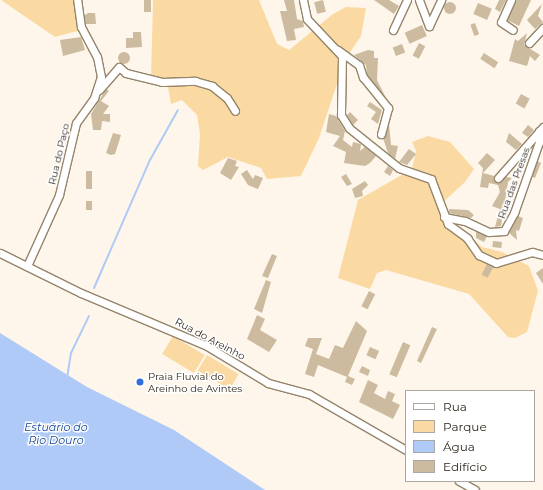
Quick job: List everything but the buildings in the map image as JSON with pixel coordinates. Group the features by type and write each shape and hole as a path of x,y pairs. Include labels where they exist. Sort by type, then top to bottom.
{"street":[{"name":"Rua do Paço","path":"76,0 81,27 101,67 96,93"},
{"path":"303,0 307,19 338,50 359,65 363,77 388,108 381,134"},
{"path":"393,30 407,0"},
{"path":"419,0 429,26 441,0"},
{"path":"511,0 501,22 513,30"},
{"path":"529,42 543,28"},
{"path":"338,50 342,56 343,121 390,162 431,179 444,217 488,261 505,262 538,252 543,255"},
{"name":"Rua do Paço","path":"27,266 59,195 76,123 96,93 119,67 126,73 162,82 195,81 212,86 227,98 235,111"},
{"path":"498,178 541,129"},
{"name":"Rua das Presas","path":"444,217 465,221 489,232 504,231 514,213 539,142 541,129"},
{"name":"Rua do Areinho","path":"0,252 27,266 207,346 274,385 309,394 405,449"},
{"path":"461,482 475,490"}],"green space":[{"path":"1,0 76,0 81,30 55,37"},
{"path":"153,0 259,0 277,44 289,50 333,14 346,7 366,8 361,36 345,60 319,138 301,176 267,179 261,168 228,157 203,170 198,166 200,134 197,115 182,100 171,104 168,87 151,78"},
{"path":"428,136 450,142 474,169 465,182 439,206 444,223 465,232 482,247 502,252 529,266 538,291 527,332 515,338 508,337 469,294 386,270 377,273 370,289 338,278 358,200 412,169 416,151 412,142"},
{"path":"173,336 205,355 194,373 162,354"},
{"path":"207,355 239,374 229,389 198,370"}],"water":[{"name":"Estuário do Rio Douro","path":"0,333 87,387 174,430 265,490 0,490"}],"waterway":[{"path":"94,288 150,160 178,110"},
{"path":"67,378 71,353 89,316"}],"place":[{"name":"Praia Fluvial do Areinho de Avintes","path":"140,382"}]}
